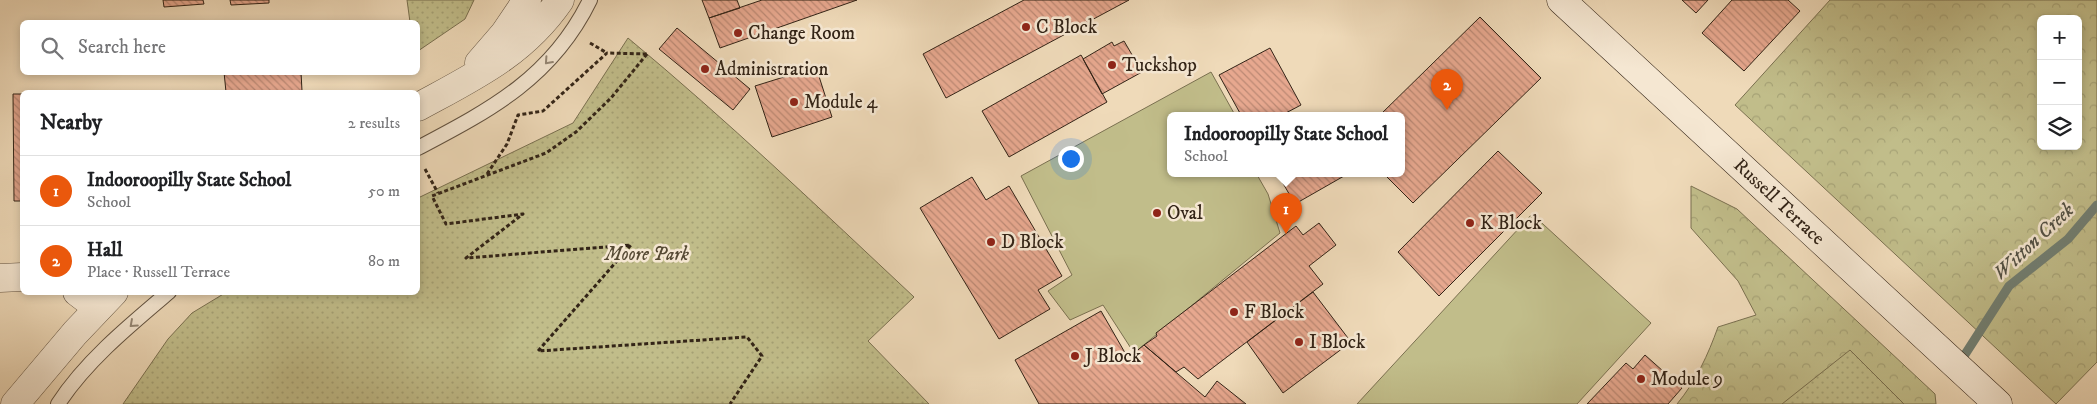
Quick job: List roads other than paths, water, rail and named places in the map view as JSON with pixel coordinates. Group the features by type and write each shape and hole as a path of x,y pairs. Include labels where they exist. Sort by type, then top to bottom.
{"main road":[{"path":"457,86 491,51 527,0"},
{"path":"420,107 491,67 529,38 560,0"},
{"name":"Russell Terrace","path":"1561,0 1990,402"},
{"path":"0,278 20,277"},
{"path":"15,404 96,298"}],"lane":[{"path":"420,147 484,112 520,88 556,52 590,0"},
{"path":"58,404 74,382 102,353 166,295"}],"waterway":[{"name":"Witton Creek","path":"1964,356 2009,286 2068,239 2097,205"}],"place":[{"name":"C Block","path":"1026,27"},
{"name":"Change Room","path":"738,33"},
{"name":"Tuckshop","path":"1112,65"},
{"name":"Administration","path":"705,69"},
{"name":"Module 4","path":"794,102"},
{"name":"Hall","path":"1447,110"},
{"name":"Oval","path":"1157,213"},
{"name":"K Block","path":"1470,223"},
{"name":"Indooroopilly State School","path":"1286,234"},
{"name":"D Block","path":"991,242"},
{"name":"F Block","path":"1234,312"},
{"name":"I Block","path":"1299,342"},
{"name":"J Block","path":"1075,356"},
{"name":"Module 9","path":"1641,379"}],"park label":[{"name":"Moore Park","path":"647,254"}]}
